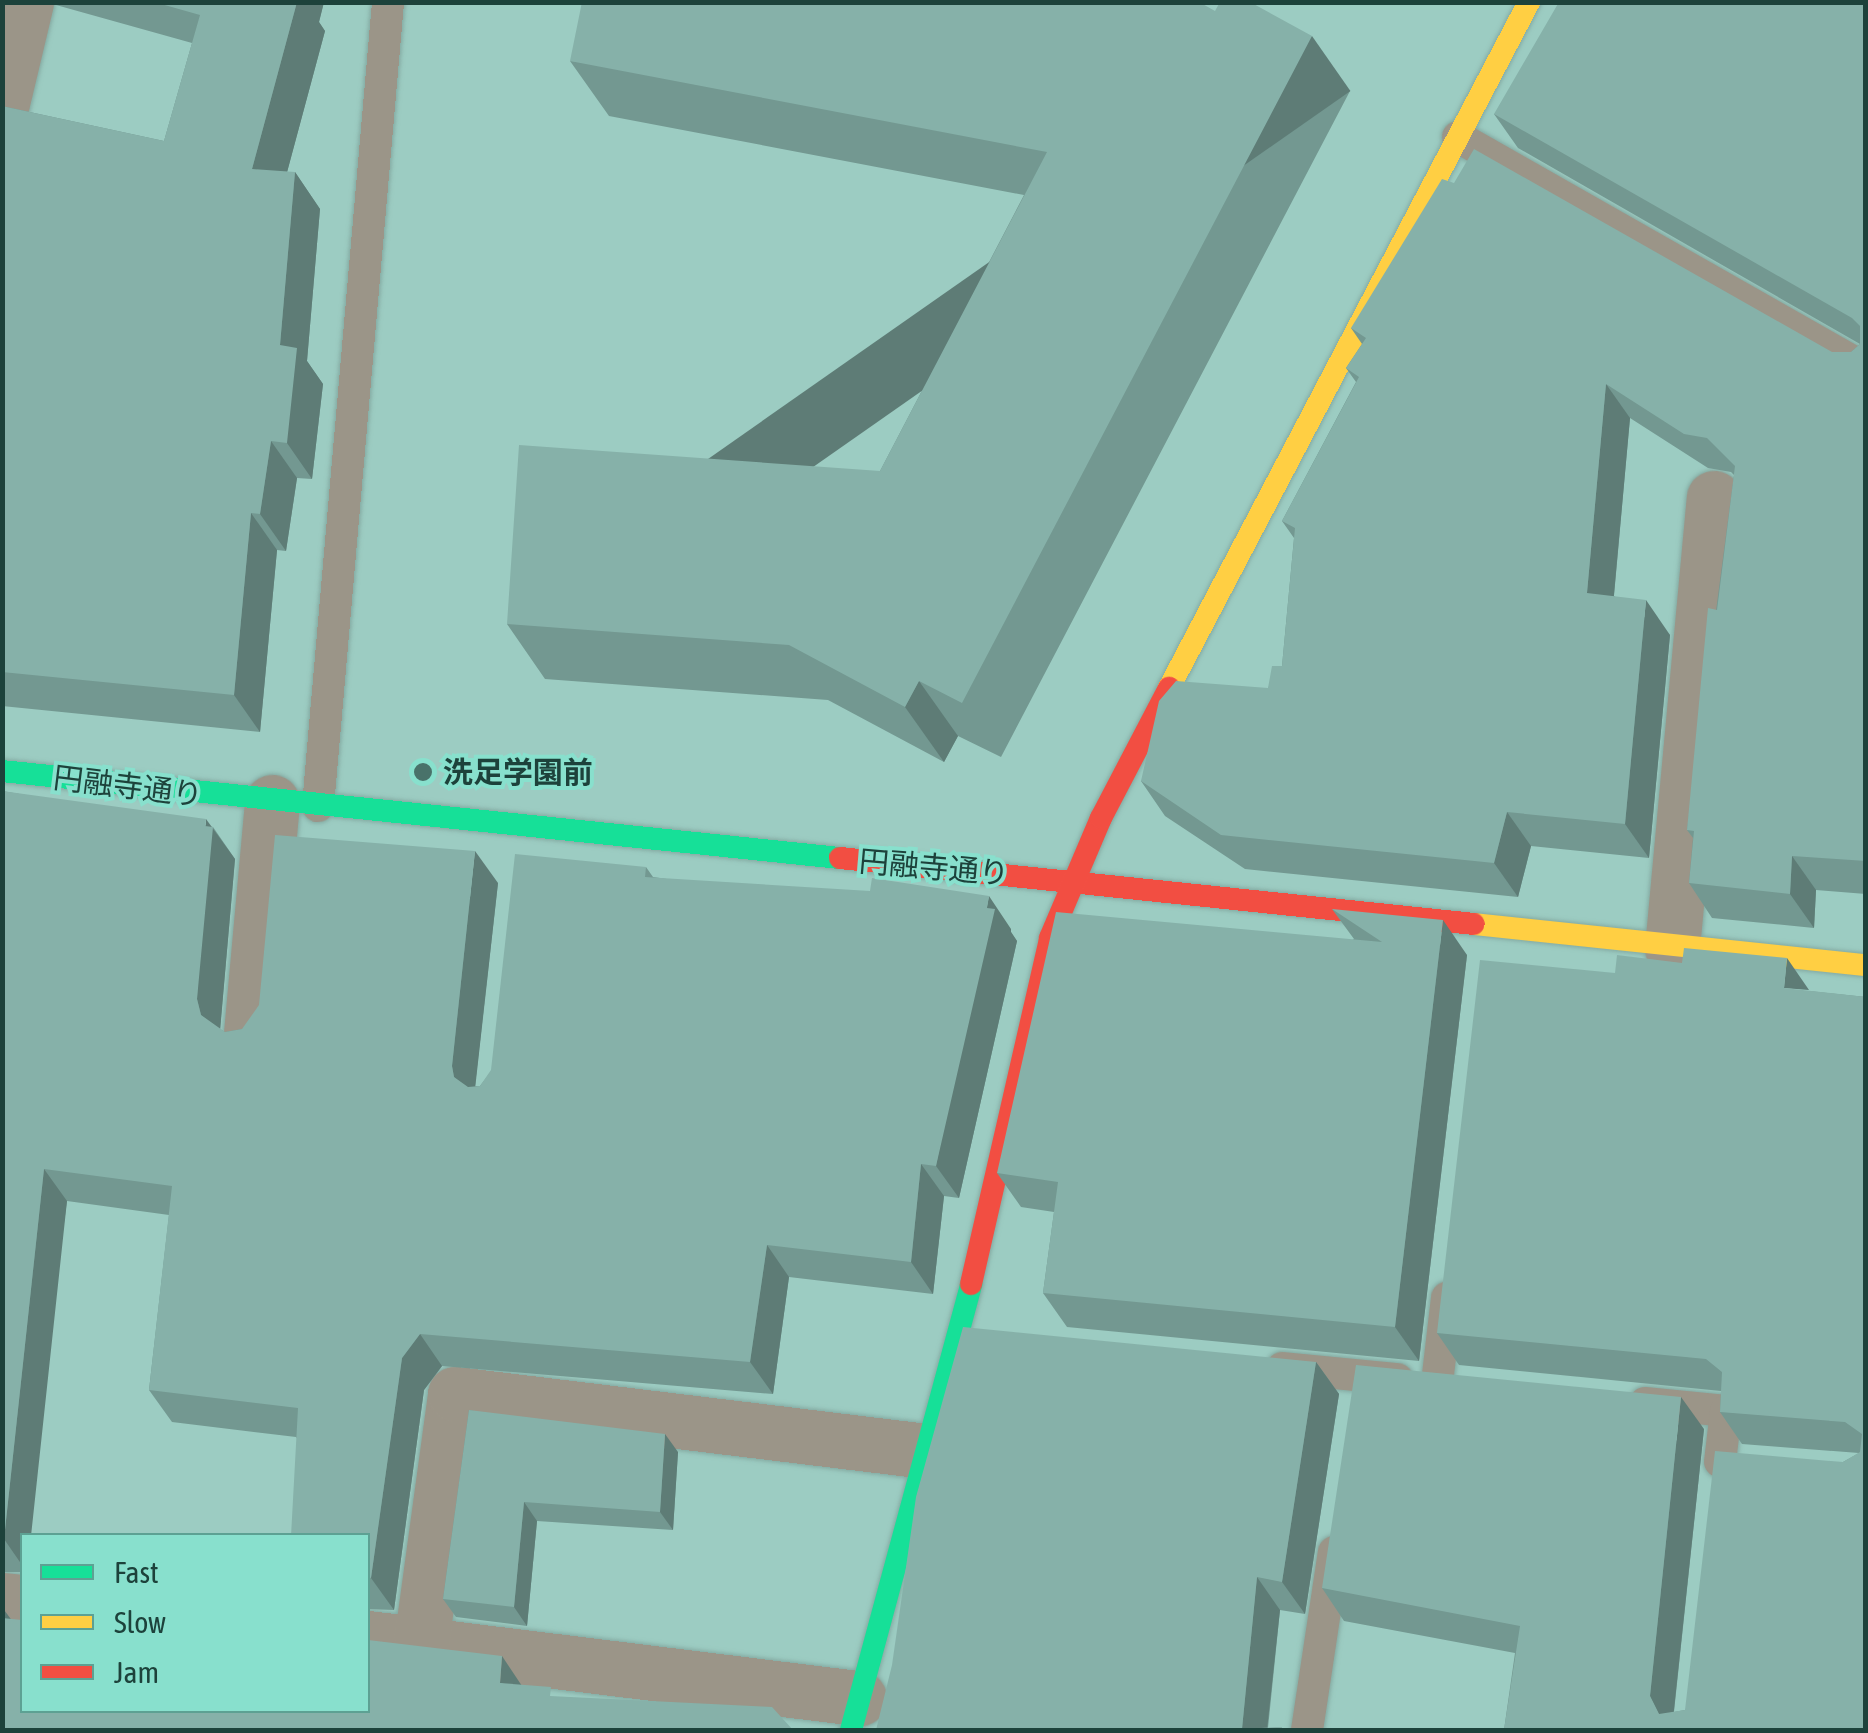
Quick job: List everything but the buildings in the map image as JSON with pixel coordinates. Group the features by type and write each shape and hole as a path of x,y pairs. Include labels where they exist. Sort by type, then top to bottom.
{"street":[{"path":"2,103 26,2"},
{"path":"370,1638 855,1714 959,1336 1050,938 1074,880 1529,2"},
{"path":"1672,948 1714,498"},
{"name":"円融寺通り","path":"2,771 524,828 1074,880 1672,948 1866,965"},
{"path":"251,1033 295,804"},
{"path":"421,1644 454,1394 929,1451"}],"lane":[{"path":"295,804 388,2"},
{"path":"1458,136 1866,369"},
{"path":"520,866 524,828"},
{"path":"1485,968 1490,928"},
{"path":"1436,1383 1450,1264"},
{"path":"959,1336 997,1340"},
{"path":"1246,1364 1475,1387"},
{"path":"1356,1415 1362,1376"},
{"path":"1610,1400 1726,1411 1716,1501"},
{"path":"1720,1462 1756,1466"},
{"path":"1306,1730 1340,1514"}],"traffic: fast":[{"path":"2,771 840,858"},
{"path":"851,1730 971,1284"}],"traffic: slow":[{"path":"1169,688 1529,2"},
{"path":"1474,924 1866,965"}],"traffic: jam":[{"path":"971,1284 1050,938 1101,818 1169,688"},
{"path":"840,858 1474,924"}],"place":[{"name":"洗足学園前","path":"423,772"}]}
